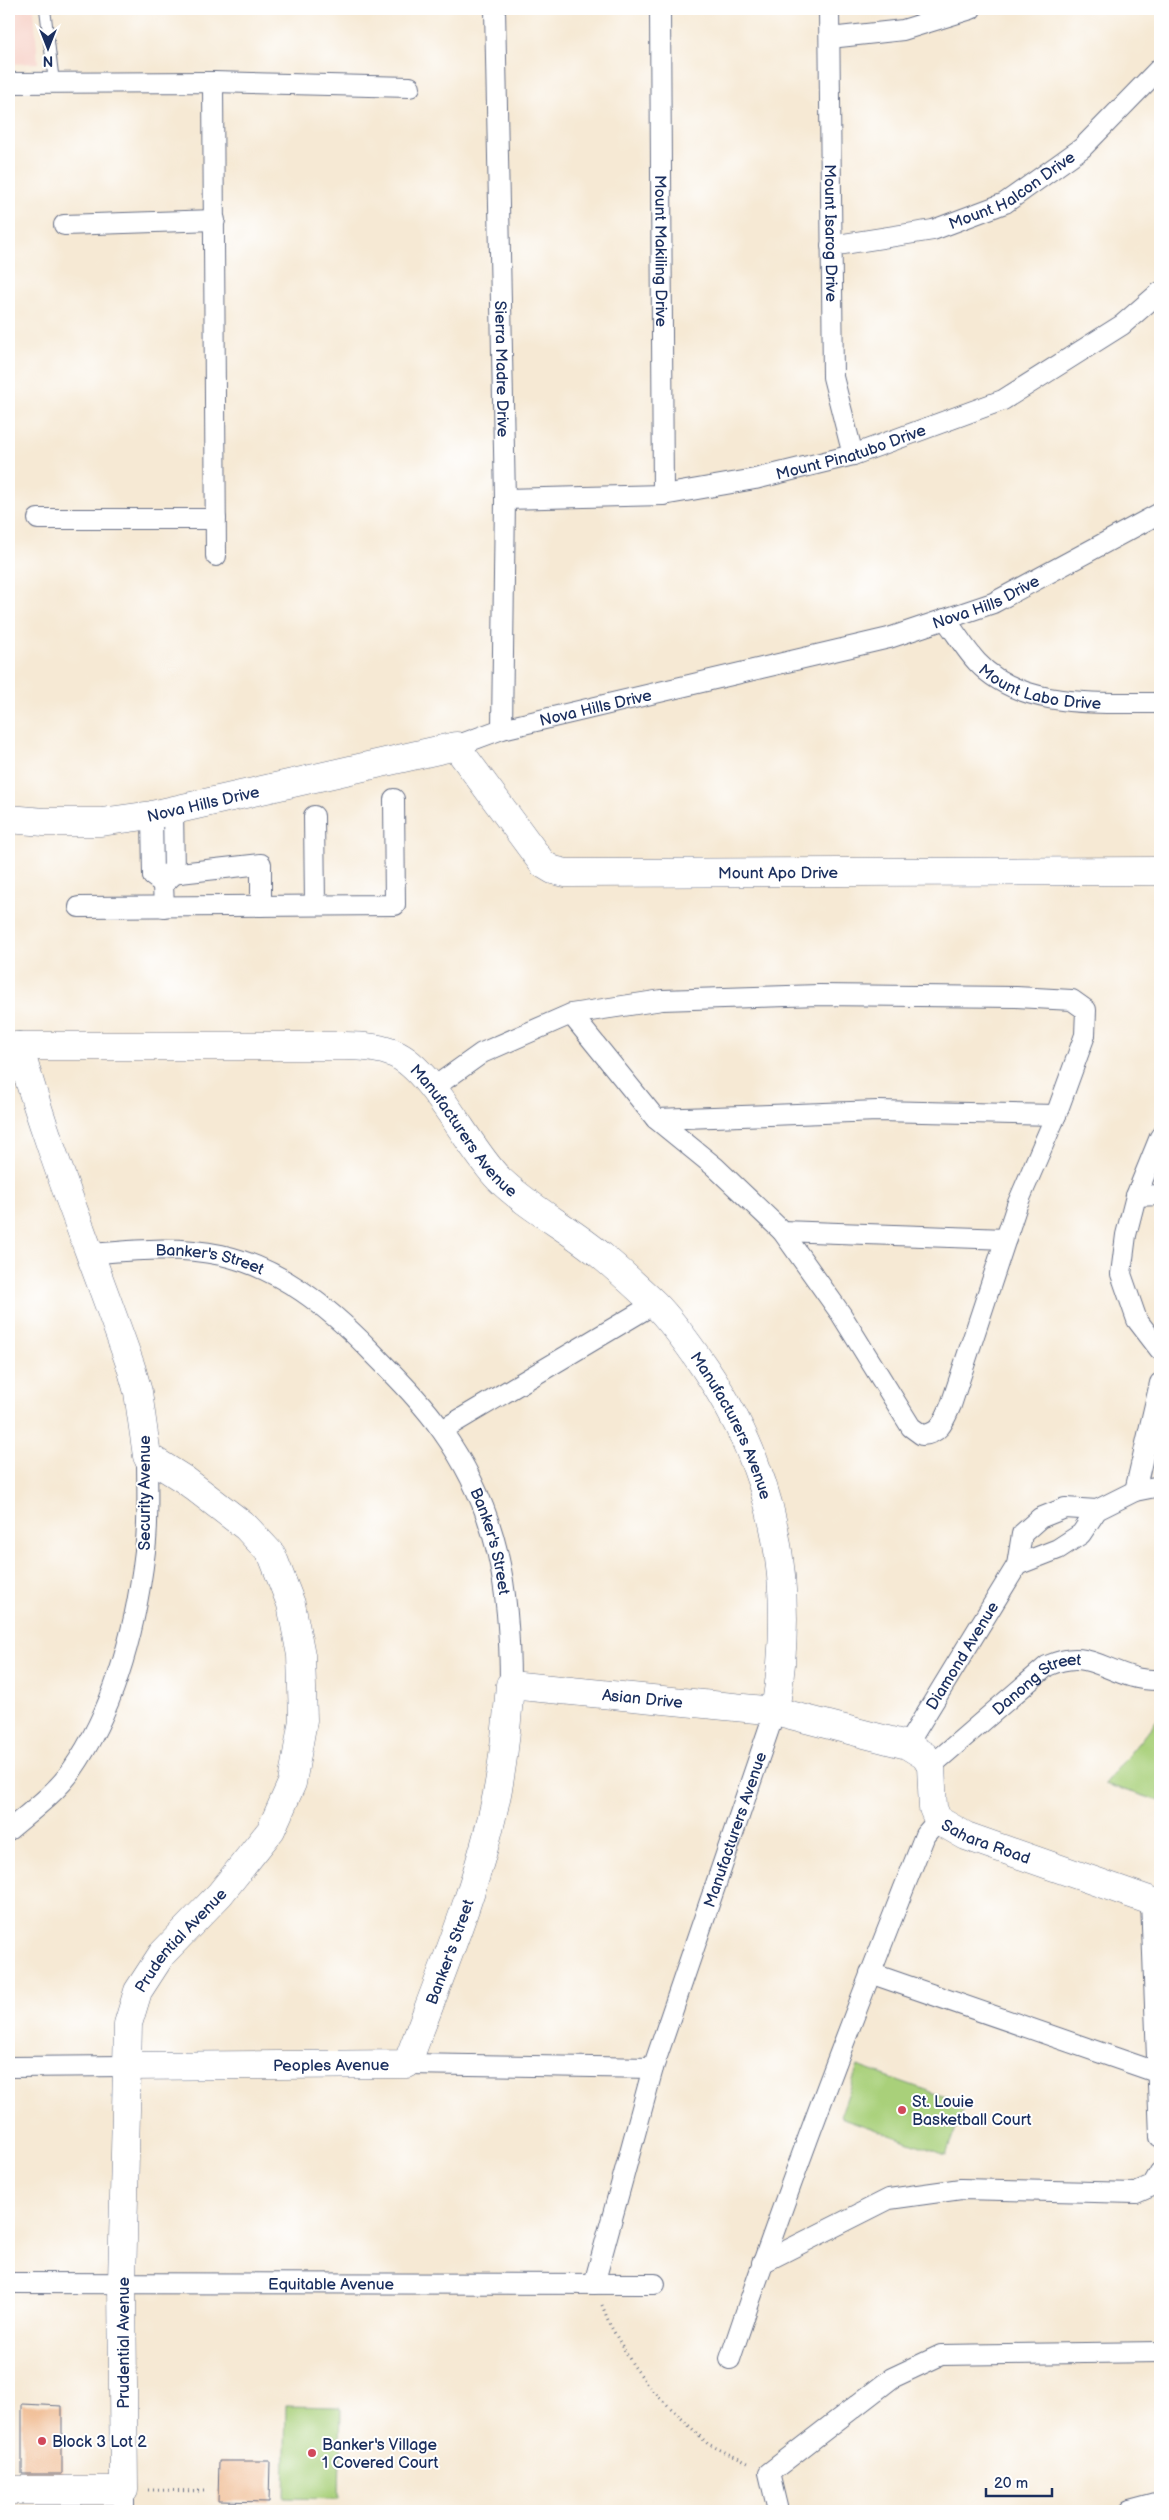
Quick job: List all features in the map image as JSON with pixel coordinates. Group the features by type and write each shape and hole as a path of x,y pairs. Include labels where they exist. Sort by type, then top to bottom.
{"street":[{"name":"Sierra Madre Drive","path":"494,9 505,499 502,729"},
{"name":"Mount Makiling Drive","path":"660,9 663,495"},
{"name":"Mount Isarog Drive","path":"829,9 830,246 833,377 853,455"},
{"path":"830,38 903,30 971,9"},
{"name":"Mount Halcon Drive","path":"830,246 933,230 1005,203 1082,148 1160,68"},
{"path":"213,82 216,556"},
{"path":"9,83 213,82 410,87"},
{"path":"64,225 214,220"},
{"name":"Mount Pinatubo Drive","path":"505,499 663,495 755,479 853,455 1003,400 1157,301"},
{"name":"Nova Hills Drive","path":"9,819 44,822 100,822 163,812 456,746 502,729 889,638 993,603 1160,512"},
{"path":"38,519 216,519"},
{"name":"Mount Labo Drive","path":"945,619 978,663 1004,683 1038,695 1085,702 1160,703"},
{"name":"Mount Apo Drive","path":"456,746 543,864 553,870 566,872 1160,871"},
{"path":"79,908 395,904 394,799"},
{"path":"163,812 164,907"},
{"path":"314,816 315,905"},
{"path":"163,878 261,864 261,906"},
{"path":"433,1088 482,1053 571,1014 618,1005 681,999 829,995 1016,997 1072,1000 1086,1010 1085,1035 1056,1114 1017,1205 942,1426 931,1435 922,1436 911,1427 841,1314 782,1231 715,1167 656,1119 571,1014"},
{"name":"Manufacturers Avenue","path":"14,1046 371,1047 397,1055 414,1068 433,1088 480,1156 500,1179 602,1256 654,1304 686,1342 719,1390 748,1444 769,1503 781,1564 784,1619 782,1669 776,1711 653,2068 594,2284"},
{"name":"Security Avenue","path":"9,1830 38,1806 72,1771 99,1722 122,1664 136,1610 145,1550 147,1456 138,1392 117,1326 60,1176 14,1046"},
{"path":"656,1119 878,1111 1056,1114"},
{"path":"1160,1137 1136,1196 1126,1235 1121,1274 1137,1320 1160,1350"},
{"path":"1136,1196 1160,1195"},
{"path":"782,1231 1006,1239"},
{"name":"Banker's Street","path":"90,1254 172,1249 222,1255 274,1274 322,1306 404,1386 442,1430 468,1473 497,1548 506,1592 510,1685 497,1794 487,1837 448,1956 407,2064"},
{"path":"442,1430 654,1304"},
{"path":"1135,1491 1160,1383"},
{"name":"Prudential Avenue","path":"124,2501 122,2283 125,2066 128,2024 138,1991 162,1954 220,1894 271,1830 292,1783 304,1720 301,1655 291,1604 272,1555 246,1526 184,1480 147,1456"},
{"path":"1017,1565 1058,1549 1081,1534 1097,1510 1135,1491 1160,1486"},
{"name":"Diamond Avenue","path":"907,1745 1017,1565 1022,1534 1040,1518 1064,1508 1097,1510"},
{"name":"Danong Street","path":"930,1766 968,1736 1047,1666 1064,1658 1080,1657 1134,1678 1160,1680"},
{"name":"Asian Drive","path":"510,1685 776,1711"},
{"path":"776,1711 907,1745 925,1756 930,1766"},
{"name":"Sahara Road","path":"930,1766 933,1808 938,1820 966,1836 1156,1903"},
{"path":"730,2359 762,2264 870,1973 925,1835 938,1820"},
{"path":"1156,1903 1160,2137"},
{"path":"870,1973 1158,2073"},
{"name":"Peoples Avenue","path":"9,2066 407,2064 653,2068"},
{"path":"762,2264 889,2199 961,2189 1136,2193 1152,2186 1160,2172"},
{"name":"Equitable Avenue","path":"9,2283 655,2284"},
{"path":"778,2511 769,2473 892,2378 941,2355 1160,2352"},
{"path":"9,2490 124,2501"},
{"path":"1130,2511 1160,2503"}],"lane":[{"path":"46,9 54,82"}],"path":[{"path":"594,2284 610,2325 633,2365 653,2390 708,2444 769,2473"},
{"path":"124,2501 205,2491"}],"shaded area":[{"path":"9,9 34,9 38,63 9,64"}],"green space":[{"path":"1160,1716 1160,1801 1105,1784"},
{"name":"St. Louie Basketball Court","path":"858,2066 965,2104 946,2155 840,2117"},
{"name":"Banker's Village 1 Covered Court","path":"286,2406 341,2407 339,2499 284,2498"}],"building":[{"name":"Block 3 Lot 2","path":"22,2404 62,2406 62,2474 22,2474"},
{"path":"219,2461 270,2461 269,2502 218,2501"}],"place":[{"name":"St. Louie Basketball Court","path":"902,2110"},
{"name":"Block 3 Lot 2","path":"42,2441"},
{"name":"Banker's Village 1 Covered Court","path":"312,2453"}]}
